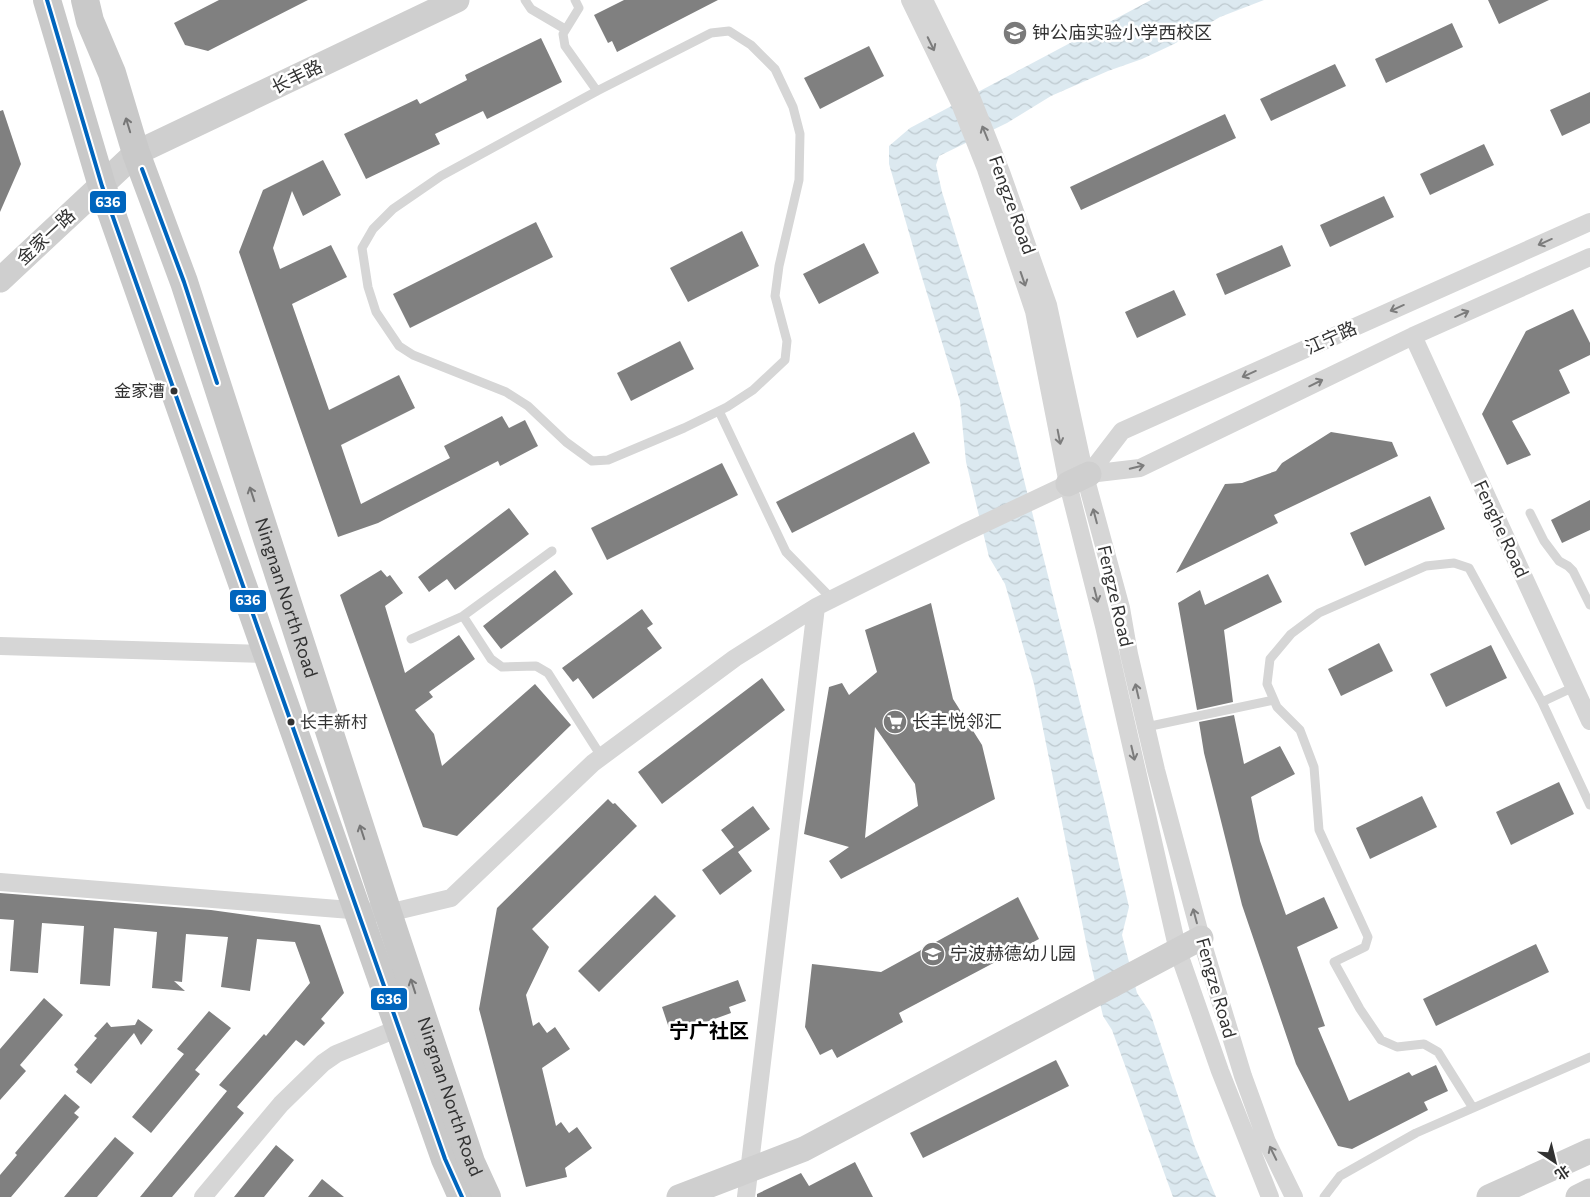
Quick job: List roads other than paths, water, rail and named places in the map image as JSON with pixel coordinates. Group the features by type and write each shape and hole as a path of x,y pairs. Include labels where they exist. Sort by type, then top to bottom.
{"main road":[{"name":"Ningnan North Road","path":"47,0 102,186 445,1159 462,1197"},
{"name":"Ningnan North Road","path":"85,0 90,21 112,73 136,153 187,291 388,913 472,1162 487,1197"}],"street":[{"name":"长丰路","path":"136,153 457,0"},
{"name":"Fengze Road","path":"910,0 965,98 979,150 1034,311 1081,478 1121,608 1129,654 1146,727 1201,938 1243,1076 1267,1142 1294,1197"},
{"name":"Fengze Road","path":"924,0 965,98 1001,172 1048,305 1081,478 1104,626 1178,951 1220,1072 1270,1197"},
{"name":"金家一路","path":"0,280 136,153"},
{"name":"江宁路","path":"1081,478 1122,431 1590,222"},
{"name":"江宁路","path":"1081,478 1140,468 1413,336 1590,256"},
{"name":"Fenghe Road","path":"1413,336 1590,721"},
{"path":"0,882 388,913 451,898 593,763 735,658 816,607 964,533 1081,478"},
{"path":"746,1197 816,607"},
{"path":"0,646 267,654"},
{"path":"679,1197 804,1149 1201,938"},
{"path":"203,1197 281,1104 323,1063 336,1054 399,1028"},
{"path":"1488,1197 1590,1151"},
{"path":"1578,1197 1590,1191"}],"lane":[{"path":"525,0 531,9 565,29"},
{"path":"575,0 579,8 563,34 565,46 597,91"},
{"path":"729,31 751,45 775,69 793,107 800,134 799,180 779,266 775,296 787,341 785,360 753,390 727,407 684,428 608,460 592,461 566,442 528,406 506,392 413,355 399,346 376,312 368,287 362,248 373,229 392,209 441,176 597,91 710,33 729,31"},
{"path":"718,411 786,552 832,599"},
{"path":"1530,513 1544,541 1559,561 1573,571 1590,605"},
{"path":"411,639 463,616 552,551"},
{"path":"1473,1108 1438,1052 1424,1044 1397,1048 1381,1040 1360,1009 1334,962 1365,947 1368,937 1319,830 1314,767 1300,730 1277,707 1267,684 1270,659 1291,634 1319,613 1426,566 1454,562 1469,568 1542,702 1590,805"},
{"path":"463,616 491,659 502,667 536,666 548,673 602,756"},
{"path":"1542,702 1574,687"},
{"path":"1146,727 1274,700"},
{"path":"1324,1197 1340,1176 1416,1133 1590,1057"}],"water":[{"path":"1151,0 1264,0 1220,17 1174,44 1142,59 1108,71 1051,96 1007,123 939,156 936,165 942,192 977,304 1016,448 1102,791 1129,907 1122,935 1137,993 1150,1012 1195,1147 1216,1197 1173,1197 1112,1030 1103,1016 1087,947 1034,684 1005,584 989,557 966,462 960,401 889,164 889,146 910,128"}],"place":[{"name":"钟公庙实验小学西校区","path":"1015,33"},
{"name":"金家漕","path":"174,391"},
{"name":"长丰新村","path":"291,722"},
{"name":"长丰悦邻汇","path":"895,722"},
{"name":"宁波赫德幼儿园","path":"933,954"}],"district":[{"name":"宁广社区","path":"709,1031"}]}
